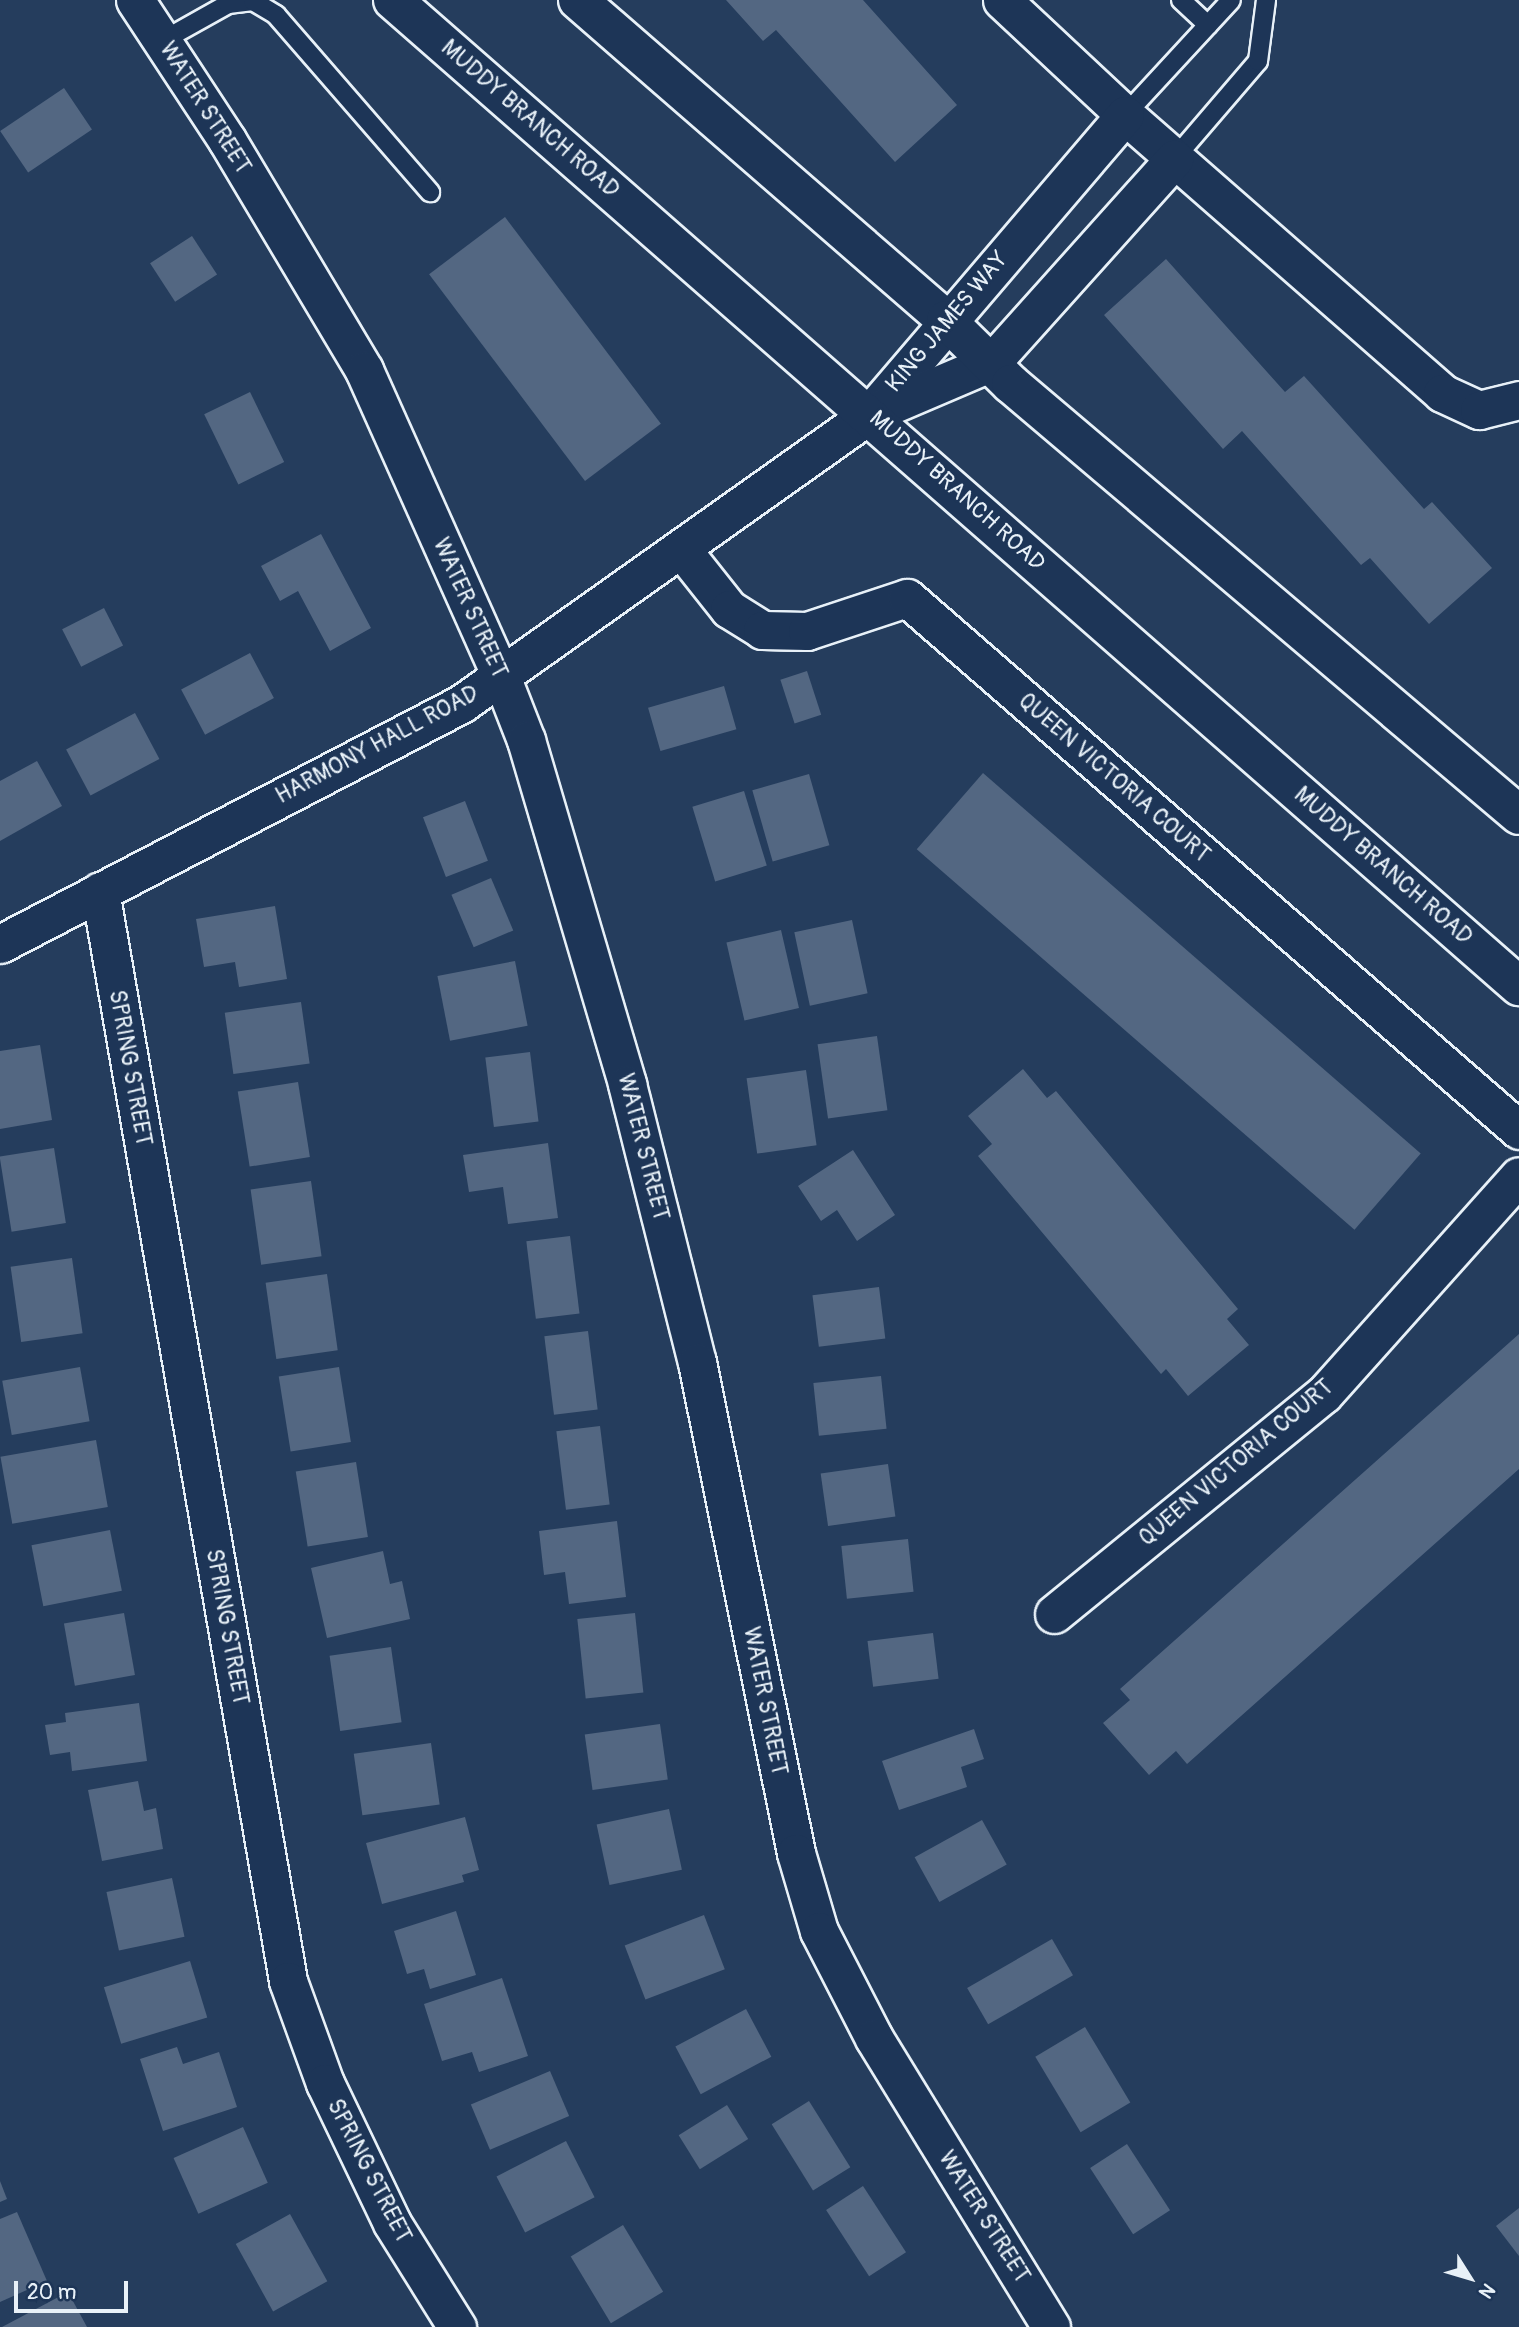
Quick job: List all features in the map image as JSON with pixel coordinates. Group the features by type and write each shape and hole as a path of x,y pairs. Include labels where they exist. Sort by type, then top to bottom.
{"main road":[{"name":"MUDDY BRANCH ROAD","path":"393,0 870,414 1519,986"},
{"path":"578,0 946,320 1060,426 1519,815"}],"street":[{"name":"WATER STREET","path":"135,0 363,370 501,676 526,740 627,1083 697,1362 796,1853 819,1931 874,2038 1051,2327"},
{"path":"1002,0 1174,159 1442,393 1479,410 1519,400"},
{"name":"KING JAMES WAY","path":"870,414 946,320 1125,115"},
{"name":"KING JAMES WAY","path":"870,414 992,362 1174,159"},
{"name":"HARMONY HALL ROAD","path":"0,944 461,704 683,551 870,414"},
{"name":"QUEEN VICTORIA COURT","path":"683,551 729,609 762,630 807,631 907,598 1519,1130"},
{"name":"SPRING STREET","path":"100,891 288,1981 325,2083 392,2223 457,2327"},
{"name":"QUEEN VICTORIA COURT","path":"1055,1614 1324,1394 1519,1176"}],"lane":[{"path":"1181,0 1208,25"},
{"path":"1125,115 1231,0"},
{"path":"1174,159 1258,61 1266,0"},
{"path":"162,41 228,4 253,1 276,15 430,192"}],"building":[{"path":"726,0 863,0 957,105 895,162 776,30 763,41"},
{"path":"64,88 92,129 28,173 0,131"},
{"path":"505,217 661,424 585,481 429,274"},
{"path":"192,236 217,275 175,302 150,263"},
{"path":"1166,259 1285,392 1304,376 1424,509 1432,502 1492,568 1429,624 1370,558 1361,565 1242,431 1223,449 1104,315"},
{"path":"250,392 284,462 238,484 204,414"},
{"path":"321,534 371,628 330,651 298,591 280,601 261,566"},
{"path":"104,608 123,645 81,667 62,629"},
{"path":"250,653 274,698 205,735 181,690"},
{"path":"807,671 821,715 795,723 780,680"},
{"path":"724,686 736,729 660,751 648,708"},
{"path":"135,713 159,759 91,796 66,750"},
{"path":"37,761 62,806 0,841 0,781"},
{"path":"983,773 1421,1154 1354,1230 917,849"},
{"path":"809,774 829,845 773,861 752,790"},
{"path":"744,791 767,866 715,881 692,807"},
{"path":"465,801 488,861 446,877 423,817"},
{"path":"491,878 513,930 474,947 451,895"},
{"path":"275,906 287,979 239,987 235,962 204,967 196,919"},
{"path":"852,920 868,993 810,1006 794,932"},
{"path":"781,930 799,1008 744,1021 726,943"},
{"path":"515,961 528,1026 450,1041 437,976"},
{"path":"301,1002 310,1063 233,1074 225,1013"},
{"path":"877,1036 887,1110 828,1119 818,1044"},
{"path":"40,1045 52,1120 0,1129 0,1051"},
{"path":"530,1052 539,1121 494,1127 485,1057"},
{"path":"1023,1069 1047,1098 1056,1091 1238,1309 1227,1319 1249,1345 1188,1396 1166,1369 1161,1374 978,1156 992,1144 968,1116"},
{"path":"806,1070 817,1145 757,1154 747,1078"},
{"path":"298,1082 310,1157 250,1167 238,1092"},
{"path":"548,1143 558,1218 508,1224 503,1187 469,1192 463,1155"},
{"path":"54,1148 66,1223 12,1232 0,1157"},
{"path":"853,1150 895,1215 857,1241 837,1210 821,1221 798,1186"},
{"path":"311,1181 322,1256 261,1265 251,1189"},
{"path":"570,1236 580,1313 536,1319 526,1241"},
{"path":"72,1258 83,1333 21,1342 11,1267"},
{"path":"327,1274 338,1350 276,1359 266,1283"},
{"path":"879,1287 885,1339 819,1347 812,1295"},
{"path":"588,1331 598,1409 554,1415 544,1336"},
{"path":"1519,1334 1519,1469 1187,1764 1176,1751 1149,1775 1103,1723 1130,1700 1120,1689"},
{"path":"80,1367 90,1421 12,1435 2,1381"},
{"path":"339,1367 351,1442 291,1452 279,1377"},
{"path":"881,1376 887,1429 819,1436 813,1383"},
{"path":"600,1426 610,1504 566,1510 556,1431"},
{"path":"96,1440 108,1507 12,1524 0,1457"},
{"path":"356,1462 368,1537 308,1547 296,1472"},
{"path":"888,1464 895,1516 828,1526 821,1473"},
{"path":"617,1521 626,1597 569,1604 565,1572 544,1575 539,1531"},
{"path":"110,1530 122,1591 43,1606 31,1545"},
{"path":"908,1539 914,1592 847,1599 841,1546"},
{"path":"383,1551 390,1584 402,1581 410,1619 327,1638 311,1568"},
{"path":"124,1613 135,1675 75,1686 64,1624"},
{"path":"635,1613 643,1693 586,1699 577,1619"},
{"path":"933,1633 939,1679 873,1687 867,1641"},
{"path":"391,1647 402,1722 340,1731 330,1656"},
{"path":"139,1703 147,1761 72,1771 70,1752 50,1755 45,1725 66,1722 65,1713"},
{"path":"660,1724 668,1779 593,1790 585,1735"},
{"path":"974,1729 984,1759 961,1767 967,1787 899,1810 882,1761"},
{"path":"431,1743 440,1804 362,1815 354,1754"},
{"path":"138,1781 144,1811 156,1808 163,1849 102,1861 88,1790"},
{"path":"669,1809 682,1870 610,1885 597,1824"},
{"path":"465,1817 479,1870 462,1875 464,1882 382,1904 366,1843"},
{"path":"982,1820 1007,1865 939,1902 915,1857"},
{"path":"172,1878 184,1937 119,1951 106,1892"},
{"path":"456,1911 476,1975 430,1989 424,1969 407,1974 394,1931"},
{"path":"704,1915 725,1969 645,2000 625,1945"},
{"path":"1052,1939 1073,1975 988,2024 967,1988"},
{"path":"190,1961 207,2017 121,2044 104,1987"},
{"path":"502,1978 528,2056 479,2072 472,2052 442,2061 424,2004"},
{"path":"746,2009 771,2057 701,2094 675,2047"},
{"path":"1085,2027 1130,2102 1081,2132 1035,2057"},
{"path":"177,2047 183,2064 219,2052 237,2107 163,2131 140,2059"},
{"path":"550,2071 569,2116 490,2150 471,2105"},
{"path":"809,2101 850,2167 813,2190 772,2124"},
{"path":"727,2105 748,2139 700,2169 679,2135"},
{"path":"243,2127 268,2183 198,2214 174,2158"},
{"path":"566,2141 595,2197 525,2233 497,2176"},
{"path":"1127,2144 1170,2210 1133,2234 1090,2168"},
{"path":"0,2181 7,2199 0,2202"},
{"path":"863,2186 906,2252 869,2276 826,2210"},
{"path":"1519,2208 1519,2256 1496,2226"},
{"path":"17,2212 47,2281 0,2302 0,2219"},
{"path":"290,2214 327,2281 273,2311 236,2244"},
{"path":"623,2225 663,2292 611,2323 571,2256"},
{"path":"68,2292 87,2327 2,2327"}]}
